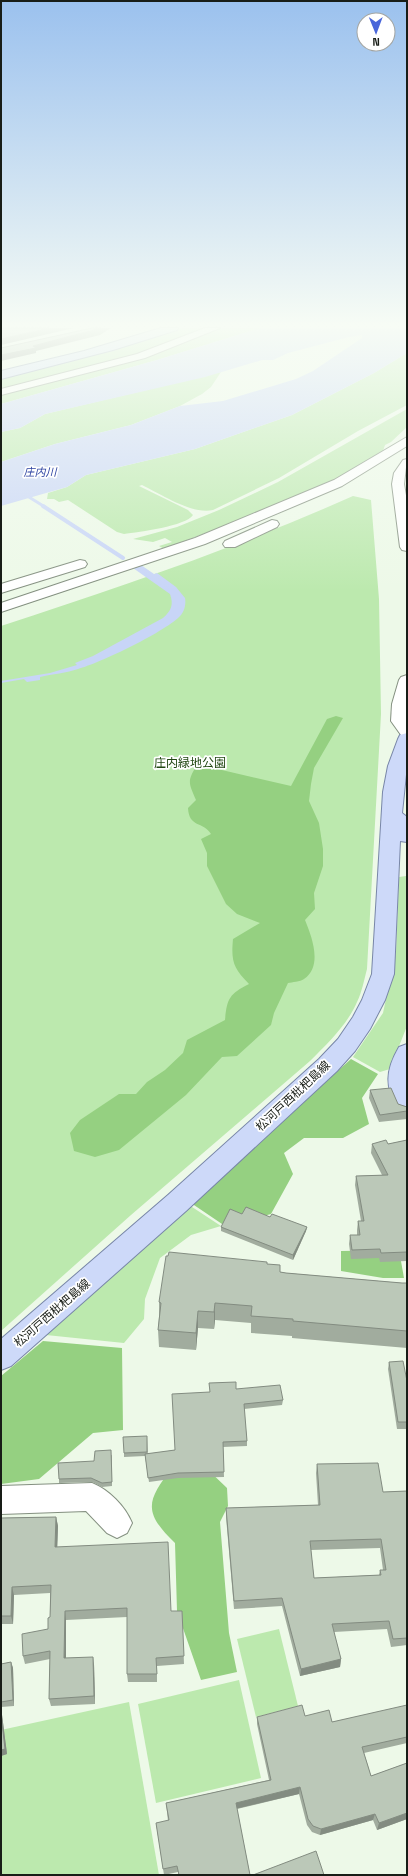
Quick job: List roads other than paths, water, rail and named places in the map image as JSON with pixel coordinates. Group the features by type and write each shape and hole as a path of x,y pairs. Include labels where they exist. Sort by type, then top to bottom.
{"main road":[{"name":"松河戸西枇杷島線","path":"1,1357 177,1203 328,1065 354,1036 372,1005 383,974 386,941 391,815 397,766 407,739"},
{"path":"391,815 400,821 407,836"},
{"path":"407,1053 400,1074 399,1084 407,1104"}],"street":[{"path":"1,608 200,541 338,482 407,441"},
{"path":"407,463 400,473 398,484 407,547"},
{"path":"230,544 294,514 333,491 338,482"},
{"path":"1,590 80,564"},
{"path":"407,680 400,704 399,721 407,731"},
{"path":"1,1500 92,1497 117,1523"}],"water":[{"path":"1,416 42,416 20,428 1,432"},
{"name":"庄内川","path":"155,416 290,416 195,449 86,475 67,487 1,506 1,462 55,444 131,425"},
{"path":"141,565 154,574 157,573 176,587 185,598 185,604 181,615 173,622 148,638 88,666 69,672 40,677 40,680 27,682 24,679 1,683 1,681 50,673 77,665 75,663 93,656 163,618 168,613 172,605 170,594 133,568"}],"waterway":[{"path":"24,494 45,507"},
{"path":"43,506 123,558"}],"park label":[{"name":"庄内緑地公園","path":"190,763"}]}
